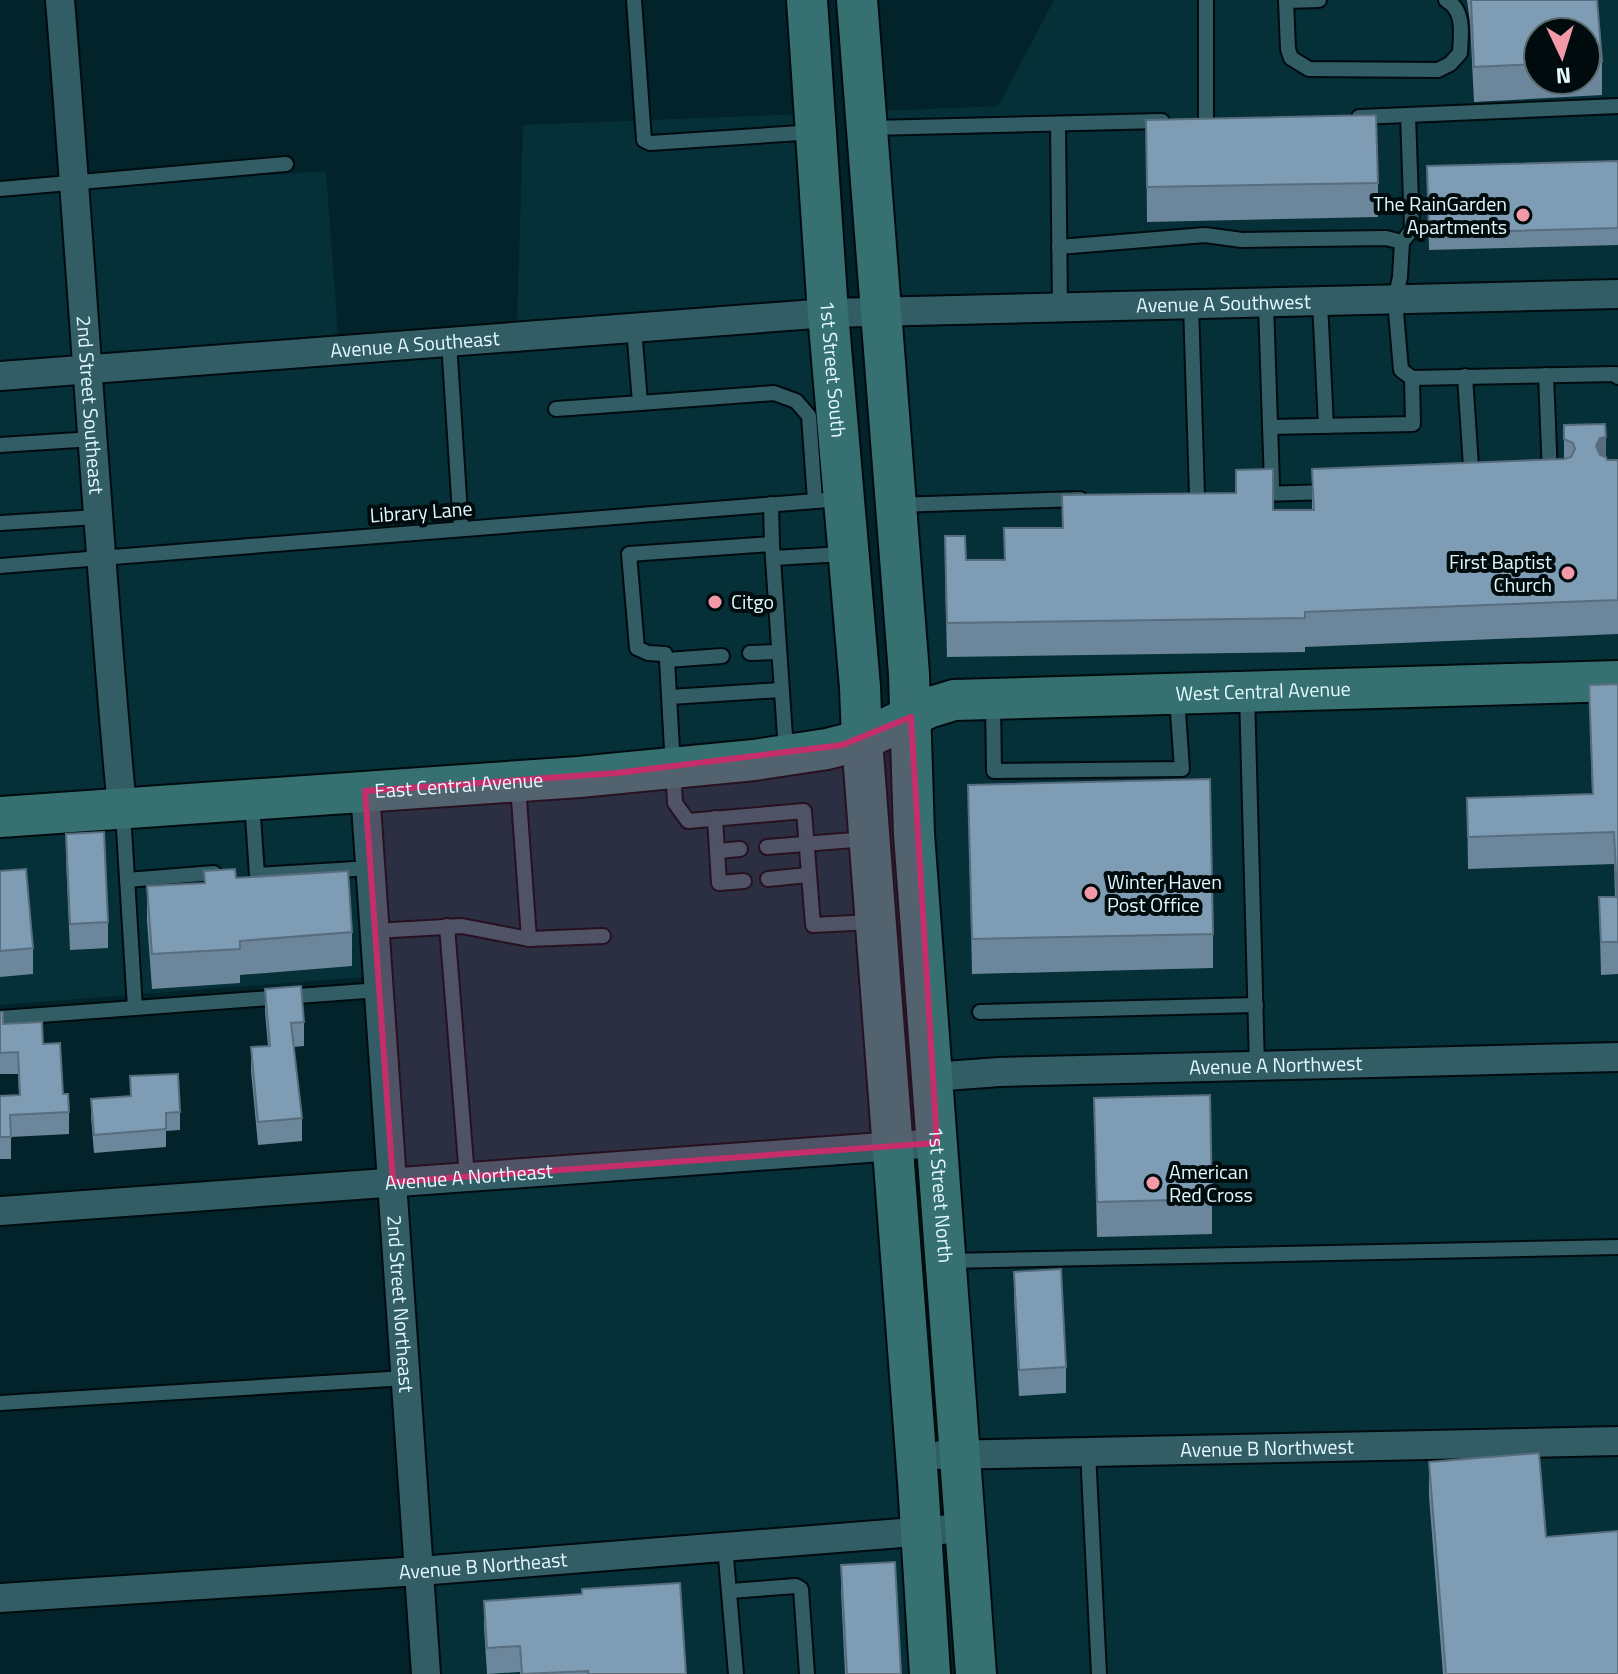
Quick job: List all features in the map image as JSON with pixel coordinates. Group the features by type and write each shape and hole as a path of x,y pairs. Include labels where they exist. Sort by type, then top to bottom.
{"main road":[{"name":"1st Street South","path":"807,0 828,313 826,448 830,499 849,553 862,740"},
{"path":"857,0 911,717"},
{"name":"West Central Avenue","path":"911,717 954,700 1618,681"},
{"name":"East Central Avenue","path":"0,817 673,768 827,749 862,740 911,717"},
{"name":"1st Street North","path":"911,717 914,834 976,1674"},
{"path":"862,740 930,1674"}],"street":[{"name":"2nd Street Southeast","path":"60,0 89,369 100,557 122,808"},
{"name":"Avenue A Southwest","path":"828,313 1618,294"},
{"name":"Avenue A Southeast","path":"0,376 828,313"},
{"name":"2nd Street Northeast","path":"365,791 426,1674"},
{"name":"Avenue A Northwest","path":"932,1077 999,1072 1618,1057"},
{"name":"Avenue A Northeast","path":"0,1211 937,1143"},
{"name":"Avenue B Northwest","path":"916,1457 1618,1441"},
{"name":"Avenue B Northeast","path":"0,1598 419,1571 965,1528"}],"lane":[{"path":"634,0 644,140 650,143 816,132"},
{"path":"867,128 1199,120 1206,0"},
{"path":"1319,0 1286,0 1288,49 1291,58 1309,69 1438,70 1450,64 1460,53 1459,13 1446,0"},
{"path":"1344,117 1618,106"},
{"path":"1408,115 1413,216 1412,230 1402,242 1395,300 1401,370 1412,378 1616,374 1618,377"},
{"path":"1058,124 1060,309"},
{"path":"0,189 286,164"},
{"path":"1059,247 1205,235 1242,240 1386,238 1402,242"},
{"path":"1320,302 1326,426"},
{"path":"1266,304 1273,493"},
{"path":"1181,496 1204,495 1191,305"},
{"path":"634,328 640,403"},
{"path":"449,342 461,529"},
{"path":"1535,484 1557,484 1546,375"},
{"path":"1465,376 1468,486 1488,486"},
{"path":"1271,427 1413,424 1412,378"},
{"path":"556,409 774,393 796,401 809,416 826,448"},
{"path":"0,445 93,439"},
{"path":"1242,494 1345,491"},
{"name":"Library Lane","path":"0,566 830,499"},
{"path":"896,505 1088,499"},
{"path":"771,504 786,755"},
{"path":"0,523 97,517"},
{"path":"849,553 629,554 637,648 648,653 665,654 667,660 675,803 688,821 804,811 813,925 877,922"},
{"path":"750,653 779,652"},
{"path":"667,660 722,656"},
{"path":"670,697 781,690"},
{"path":"993,699 994,771 1182,769 1177,693"},
{"path":"1247,693 1257,1066"},
{"path":"518,780 529,939"},
{"path":"252,799 257,875 371,868"},
{"path":"122,808 135,1008"},
{"path":"715,818 719,883 744,881"},
{"path":"767,847 871,839"},
{"path":"718,851 740,849"},
{"path":"127,880 214,873"},
{"path":"768,879 808,875"},
{"path":"447,926 467,1177"},
{"path":"375,931 462,926 529,939 603,936"},
{"path":"0,1018 379,990"},
{"path":"980,1012 1256,1005"},
{"path":"945,1261 1618,1247"},
{"path":"0,1403 406,1378"},
{"path":"1088,1452 1099,1674"},
{"path":"725,1546 736,1674"},
{"path":"730,1591 796,1586 801,1589 807,1674"}],"highlighted area":[{"path":"911,717 937,1143 393,1182 365,791 617,773 842,745"}],"shaded area":[{"path":"1054,0 1618,0 1618,279 893,298 879,111 998,106"},
{"path":"801,114 814,299 517,322 523,125"},
{"path":"326,171 338,334 344,334 101,353 88,187"},
{"path":"61,188 74,355 0,361 0,193"},
{"path":"1618,309 1618,666 923,694 895,327"},
{"path":"816,329 848,728 753,745 134,793 113,556 103,383"},
{"path":"76,385 87,557 108,795 0,802 0,391"},
{"path":"1618,696 1618,1043 998,1057 944,1061 924,727 956,714"},
{"path":"850,758 879,1132 405,1167 380,805"},
{"path":"353,807 365,977 0,1005 0,833"},
{"path":"1618,1072 1618,1426 972,1438 946,1091 999,1087"},
{"path":"881,1162 907,1518 431,1555 407,1196"},
{"path":"1618,1456 1618,1674 988,1674 974,1469"},
{"path":"908,1548 916,1674 440,1674 433,1585"}],"building":[{"path":"1471,0 1597,0 1598,16 1522,16 1522,65 1474,67"},
{"path":"1376,115 1378,183 1147,187 1146,120"},
{"name":"The RainGarden Apartments","path":"1618,161 1618,228 1429,233 1427,166"},
{"path":"1605,424 1606,437 1600,438 1596,446 1600,455 1607,460 1618,460 1618,600 1305,612 1305,618 947,623 945,536 965,536 966,560 1005,560 1004,528 1063,528 1062,495 1236,493 1236,470 1273,469 1273,510 1314,510 1312,469 1565,459 1571,457 1575,449 1573,443 1564,439 1564,425"},
{"path":"1618,684 1618,942 1601,942 1599,897 1617,897 1614,832 1468,837 1467,798 1593,794 1589,685"},
{"name":"Winter Haven Post Office","path":"1210,779 1213,934 972,939 968,785"},
{"path":"104,832 108,922 70,924 66,834"},
{"path":"26,869 33,948 0,951 0,871"},
{"path":"235,869 236,878 348,871 352,932 240,941 240,949 152,954 147,886 205,883 204,871"},
{"path":"301,986 304,1022 291,1023 302,1118 258,1122 251,1047 270,1046 265,989"},
{"path":"0,1012 3,1012 3,1024 42,1022 43,1044 60,1043 63,1094 68,1094 69,1112 10,1115 11,1137 0,1137 0,1096 20,1095 18,1052 0,1053"},
{"path":"178,1074 180,1112 166,1113 166,1129 94,1135 91,1099 131,1096 130,1076"},
{"name":"American Red Cross","path":"1210,1095 1212,1199 1097,1202 1094,1098"},
{"path":"1061,1269 1066,1367 1019,1370 1014,1272"},
{"path":"1539,1453 1546,1537 1618,1531 1618,1674 1446,1674 1429,1462"},
{"path":"895,1562 901,1674 847,1674 841,1565"},
{"path":"680,1583 686,1674 588,1674 588,1671 522,1674 520,1646 487,1648 484,1601 582,1594 582,1589"}],"place":[{"name":"The RainGarden Apartments","path":"1523,215"},
{"name":"First Baptist Church","path":"1568,573"},
{"name":"Citgo","path":"715,602"},
{"name":"Winter Haven Post Office","path":"1091,893"},
{"name":"American Red Cross","path":"1153,1183"}]}
